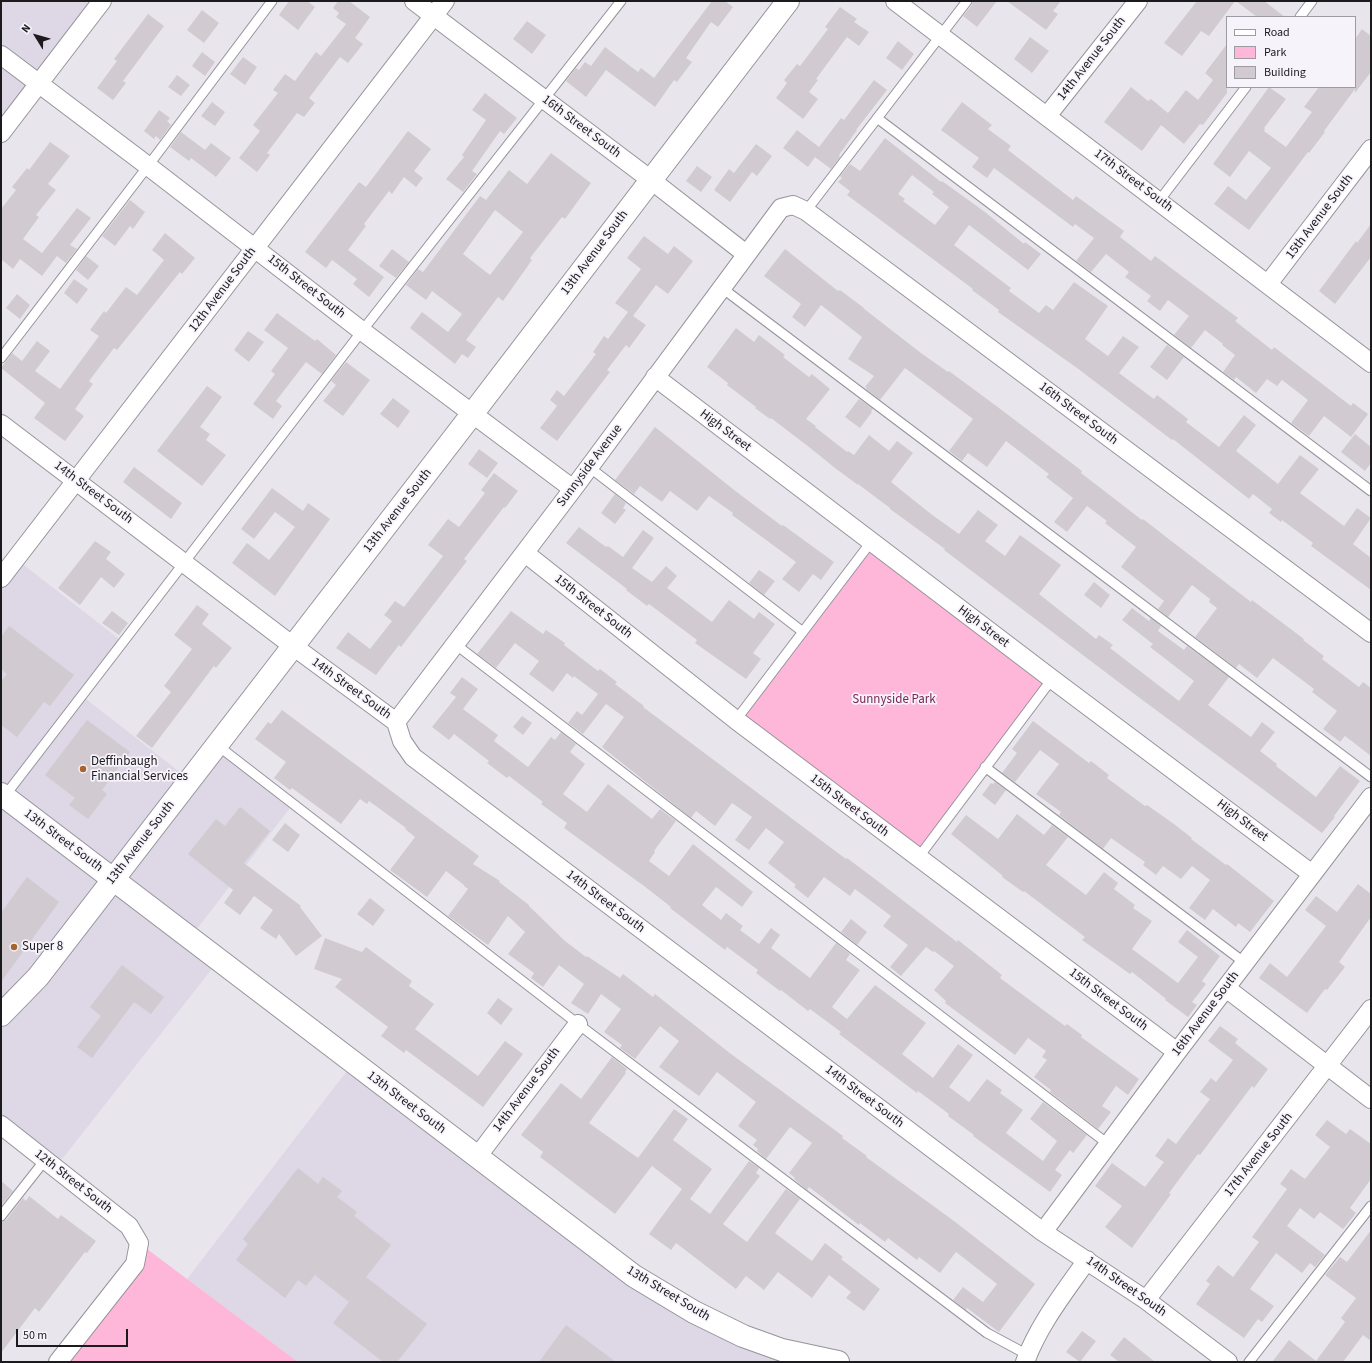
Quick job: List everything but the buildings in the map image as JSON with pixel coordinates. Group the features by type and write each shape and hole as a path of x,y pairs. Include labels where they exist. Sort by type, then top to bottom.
{"street":[{"path":"1,133 102,1"},
{"name":"16th Street South","path":"414,1 545,99 746,254"},
{"name":"12th Avenue South","path":"1,578 445,1"},
{"name":"13th Avenue South","path":"1,1015 38,977 473,413 788,1"},
{"name":"17th Street South","path":"895,1 1159,200 1371,363"},
{"name":"14th Avenue South","path":"1047,116 1138,1"},
{"name":"15th Street South","path":"1,55 38,85 148,166 573,489"},
{"name":"15th Avenue South","path":"1268,284 1371,149"},
{"name":"16th Street South","path":"781,208 793,205 806,211 1371,633"},
{"name":"Sunnyside Avenue","path":"396,722 573,489 781,208"},
{"name":"High Street","path":"655,377 1052,680 1312,874"},
{"name":"14th Street South","path":"1,424 293,646 396,722 402,741 413,757 1043,1232 1146,1300 1228,1362"},
{"name":"15th Street South","path":"524,553 736,720 1177,1052"},
{"name":"13th Street South","path":"2,796 634,1276 694,1312 743,1336 782,1350 833,1361"},
{"name":"16th Avenue South","path":"1043,1232 1177,1052 1371,797"},
{"path":"1226,988 1371,1100"},
{"name":"17th Avenue South","path":"1146,1300 1371,1009"},
{"name":"14th Avenue South","path":"477,1157 578,1024"},
{"name":"12th Street South","path":"1,1125 129,1226 139,1243 135,1264 58,1362"},
{"path":"1026,1358 1040,1329 1087,1260"}],"lane":[{"path":"1,358 272,1"},
{"path":"2,796 184,563 362,330 621,1"},
{"path":"806,211 967,1"},
{"path":"1301,16 1312,1"},
{"path":"1159,200 1245,88"},
{"path":"877,118 1371,491"},
{"path":"722,288 1371,776"},
{"path":"589,467 803,632"},
{"path":"736,720 871,542"},
{"path":"455,644 1108,1144"},
{"path":"918,858 985,767 1052,680"},
{"path":"217,745 578,1024 987,1334 1026,1358"},
{"path":"985,767 1245,963"},
{"path":"1,1216 45,1160"},
{"path":"1249,1362 1371,1206"}],"shaded area":[{"path":"1,1 102,1 1,133"},
{"path":"16,559 123,642 82,696 190,780 217,745 293,804 190,938 219,960 55,1168 1,1125 1,564"},
{"path":"353,1063 694,1312 830,1362 298,1362 187,1279"}],"green space":[{"name":"Sunnyside Park","path":"871,542 1052,679 918,858 736,720"},
{"path":"139,1243 298,1362 58,1362"}],"place":[{"name":"Deffinbaugh Financial Services","path":"83,769"},
{"name":"Super 8","path":"14,947"}]}
